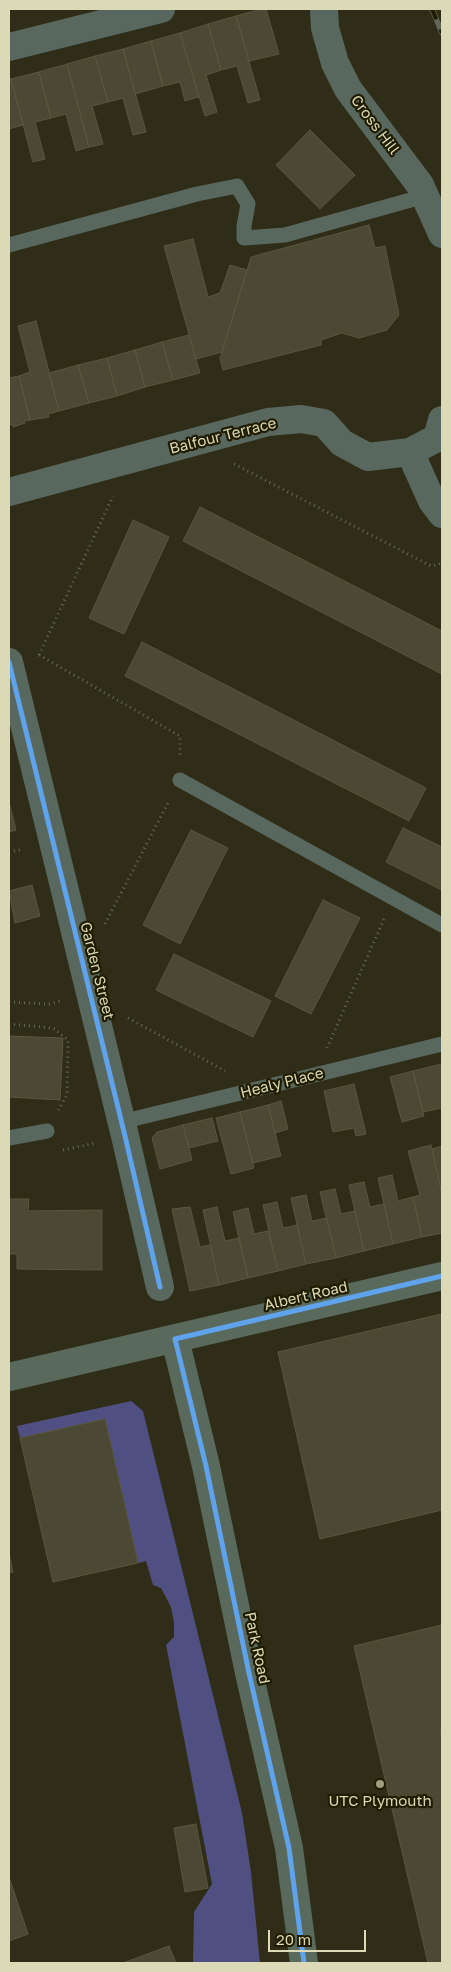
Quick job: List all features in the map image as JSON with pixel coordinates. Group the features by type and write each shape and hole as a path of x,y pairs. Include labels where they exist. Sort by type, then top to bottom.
{"main road":[{"name":"Albert Road","path":"9,1377 442,1276"},
{"name":"Park Road","path":"175,1339 206,1466 249,1673 289,1848 304,1963"}],"street":[{"path":"9,47 160,9"},
{"name":"Cross Hill","path":"324,9 325,28 335,63 348,88 420,185 442,234"},
{"name":"Balfour Terrace","path":"9,492 268,422 301,418 324,423 342,443 368,457 410,452 437,438 442,420"},
{"path":"410,452 432,501 442,514"},
{"name":"Garden Street","path":"9,662 13,702 83,965 160,1287"}],"lane":[{"path":"9,245 197,194 237,186 248,204 244,238 285,235 425,196"},
{"path":"180,780 442,925"},
{"name":"Healy Place","path":"123,1129 259,1089 442,1044"},
{"path":"9,1138 47,1131"}],"path":[{"path":"194,442 431,566 442,563"},
{"path":"131,459 39,655 180,736"},
{"path":"83,965 180,780"},
{"path":"314,1075 394,898"},
{"path":"9,1002 49,1004 90,995 259,1089"},
{"path":"9,1024 53,1028 68,1040 67,1095 47,1131"},
{"path":"57,1151 123,1129"}],"shaded area":[{"path":"131,1401 143,1411 242,1813 251,1872 260,1963 193,1963 194,1912 212,1884 166,1645 174,1637 174,1622 171,1607 161,1588 153,1585 146,1561 138,1563 105,1419 20,1438 17,1426"}],"building":[{"path":"266,9 279,54 249,61 236,16"},
{"path":"236,16 260,100 248,103 237,66 221,70 208,24"},
{"path":"208,24 221,70 206,75 217,112 205,116 180,33"},
{"path":"180,33 199,97 185,101 180,82 163,86 151,41"},
{"path":"151,41 163,86 135,94 123,49"},
{"path":"123,49 146,132 133,135 123,98 108,102 95,56"},
{"path":"95,56 108,102 92,106 103,144 89,147 67,64"},
{"path":"67,64 89,147 76,151 66,114 51,118 39,72"},
{"path":"39,72 51,118 35,122 45,159 33,162 11,79"},
{"path":"9,79 11,79 23,125 9,129"},
{"path":"310,130 355,175 320,209 276,165"},
{"path":"369,225 375,248 385,246 399,315 387,330 359,338 342,333 321,340 321,345 223,370 220,359 251,257"},
{"path":"193,239 208,297 220,293 230,265 247,270 222,352 196,359 164,246"},
{"path":"36,321 59,411 48,414 49,417 30,420 19,376 30,372 18,326"},
{"path":"189,335 200,373 173,380 162,342"},
{"path":"162,342 173,380 145,387 135,350"},
{"path":"135,350 145,387 117,396 107,358"},
{"path":"107,358 117,396 89,403 78,365"},
{"path":"78,365 89,403 59,411 49,373"},
{"path":"19,376 30,420 13,427 12,424 9,425 9,378"},
{"path":"200,507 442,631 442,674 183,541"},
{"path":"133,520 169,537 124,634 89,618"},
{"path":"142,642 426,788 409,821 125,676"},
{"path":"9,802 16,830 9,832"},
{"path":"403,828 442,847 442,890 386,862"},
{"path":"191,830 228,848 180,944 143,925"},
{"path":"32,885 40,916 15,923 9,891"},
{"path":"323,900 360,918 311,1014 275,996"},
{"path":"174,954 271,1001 253,1037 156,990"},
{"path":"9,1036 63,1038 60,1100 9,1097"},
{"path":"442,1064 442,1108 423,1112 413,1071"},
{"path":"413,1071 424,1116 402,1122 390,1077"},
{"path":"354,1084 366,1134 356,1136 354,1128 333,1132 324,1091"},
{"path":"281,1101 288,1129 275,1133 268,1105"},
{"path":"268,1105 281,1156 253,1163 240,1112"},
{"path":"240,1112 254,1168 231,1174 216,1118"},
{"path":"212,1118 218,1141 189,1148 183,1125"},
{"path":"183,1125 192,1160 160,1169 152,1138 157,1132"},
{"path":"431,1145 442,1194 442,1233 422,1237 413,1197 420,1195 408,1151"},
{"path":"442,1146 442,1194 432,1149"},
{"path":"392,1175 398,1201 413,1197 422,1237 393,1244 378,1178"},
{"path":"364,1182 370,1207 384,1204 393,1244 364,1251 349,1185"},
{"path":"335,1189 341,1214 355,1211 364,1251 336,1258 320,1192"},
{"path":"306,1195 312,1221 327,1218 336,1258 306,1264 291,1198"},
{"path":"9,1199 29,1199 28,1211 102,1210 102,1270 17,1269 17,1254 9,1254"},
{"path":"277,1202 283,1228 297,1225 306,1264 278,1271 263,1205"},
{"path":"190,1207 200,1247 210,1245 219,1285 190,1291 172,1209"},
{"path":"217,1207 225,1241 239,1238 248,1278 219,1285 203,1210"},
{"path":"248,1208 254,1234 268,1231 278,1271 248,1278 233,1212"},
{"path":"442,1314 442,1510 320,1539 278,1352"},
{"path":"105,1419 138,1563 53,1582 20,1438"},
{"path":"9,1553 13,1572 9,1573"},
{"path":"442,1625 442,1730 440,1731 442,1741 442,1963 428,1963 354,1646"},
{"path":"196,1824 208,1888 185,1892 174,1828"},
{"path":"9,1877 28,1934 9,1941"},
{"path":"169,1946 176,1963 123,1963"}],"railway":[{"path":"432,9 442,33"}],"cycle path":[{"path":"9,662 160,1287"},
{"path":"304,1963 289,1848 249,1673 206,1466 175,1339 442,1276"}],"place":[{"name":"UTC Plymouth","path":"380,1784"}]}
